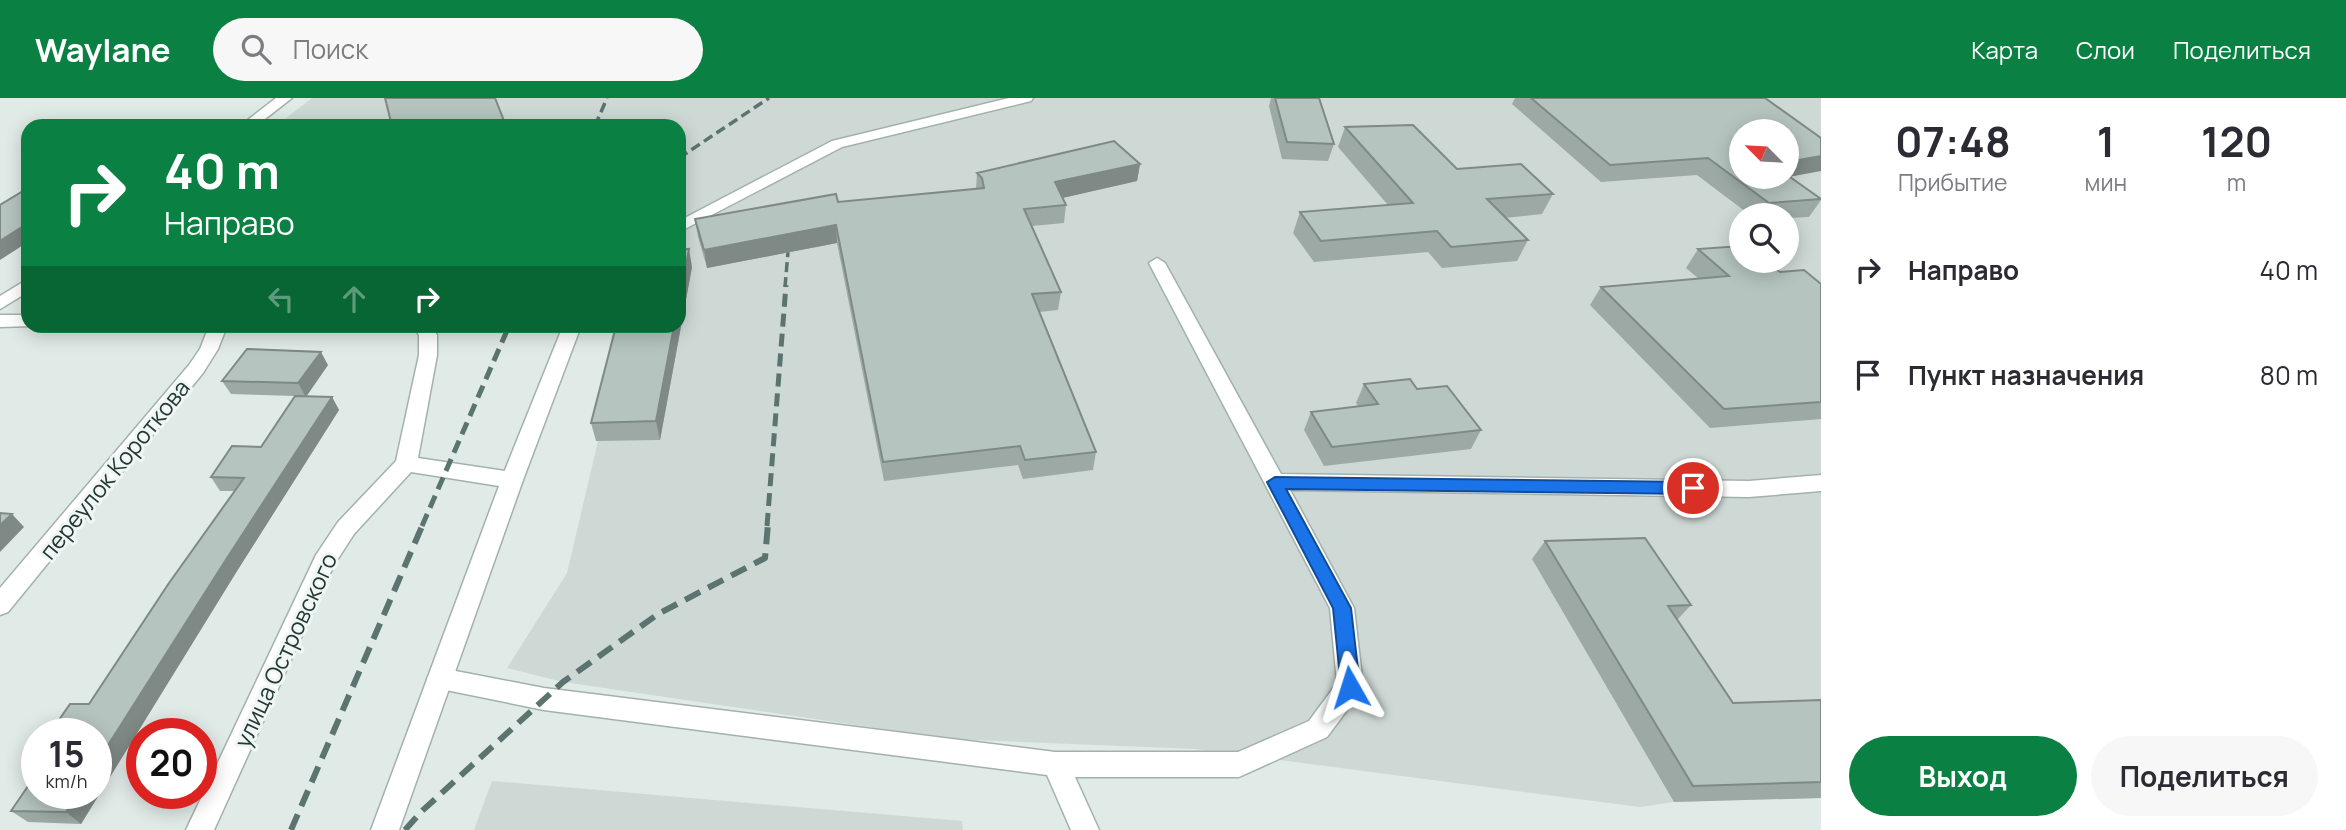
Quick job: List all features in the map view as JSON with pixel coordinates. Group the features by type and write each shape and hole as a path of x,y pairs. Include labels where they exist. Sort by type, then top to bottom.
{"street":[{"path":"256,119 285,98"},
{"path":"686,223 837,144 1026,98"},
{"path":"440,679 544,699 1055,764 1239,765 1318,729 1350,687 1342,608 1157,263"},
{"path":"0,304 21,289"},
{"path":"0,321 21,321"},
{"name":"переулок Короткова","path":"0,606 196,369 215,333"},
{"path":"427,333 428,355 406,464 513,480"},
{"path":"385,830 569,333"},
{"name":"улица Островского","path":"200,830 324,561 346,528 406,464"},
{"path":"1275,482 1749,489 1821,483"},
{"path":"1055,764 1086,830"}],"shaded area":[{"path":"312,98 1821,98 1821,798 1674,802 1640,807 1195,749 952,739 563,682 507,668 567,573 623,333 686,333 686,119 285,119"},
{"path":"492,781 962,821 963,830 474,830"}],"building":[{"path":"385,98 495,98 503,119 390,119"},
{"path":"1275,98 1319,98 1334,144 1287,142"},
{"path":"1531,98 1765,98 1794,119 1729,119 1729,173 1708,158 1610,165"},
{"path":"1799,122 1821,138 1821,156 1799,160"},
{"path":"1413,125 1457,169 1521,164 1553,194 1487,199 1528,240 1451,247 1437,231 1321,241 1300,212 1413,203 1345,127"},
{"path":"1114,141 1140,164 1055,182 1066,205 1024,209 1061,292 1032,294 1096,452 1025,460 1020,446 883,462 836,225 704,250 695,219 836,194 838,202 984,188 982,178 977,173"},
{"path":"1799,183 1821,199 1769,203 1750,189 1799,189"},
{"path":"21,192 21,228 0,241 0,205"},
{"path":"1729,247 1729,273 1799,273 1799,270 1804,270 1821,284 1821,402 1724,409 1601,287 1729,276 1698,249"},
{"path":"614,333 673,333 656,421 591,423"},
{"path":"247,349 321,352 298,383 222,381"},
{"path":"1410,379 1417,389 1447,386 1481,430 1332,447 1311,412 1378,404 1364,384"},
{"path":"295,396 332,397 112,739 112,718 60,718 70,704 89,704 169,583 244,478 211,477 232,446 261,447"},
{"path":"0,513 12,514 0,525"},
{"path":"1645,538 1691,605 1668,606 1733,703 1821,700 1821,782 1693,786 1545,541"},
{"path":"21,796 21,809 68,809 66,812 11,811"}],"railway":[{"path":"598,119 607,98"},
{"path":"686,153 769,98"},
{"path":"785,287 788,252"},
{"path":"767,526 786,285"},
{"path":"422,526 506,333"},
{"path":"291,830 423,524"},
{"path":"405,830 422,811 563,682 658,614 765,558 768,524"}],"route":[{"path":"1350,687 1342,608 1275,482 1693,488"}]}
